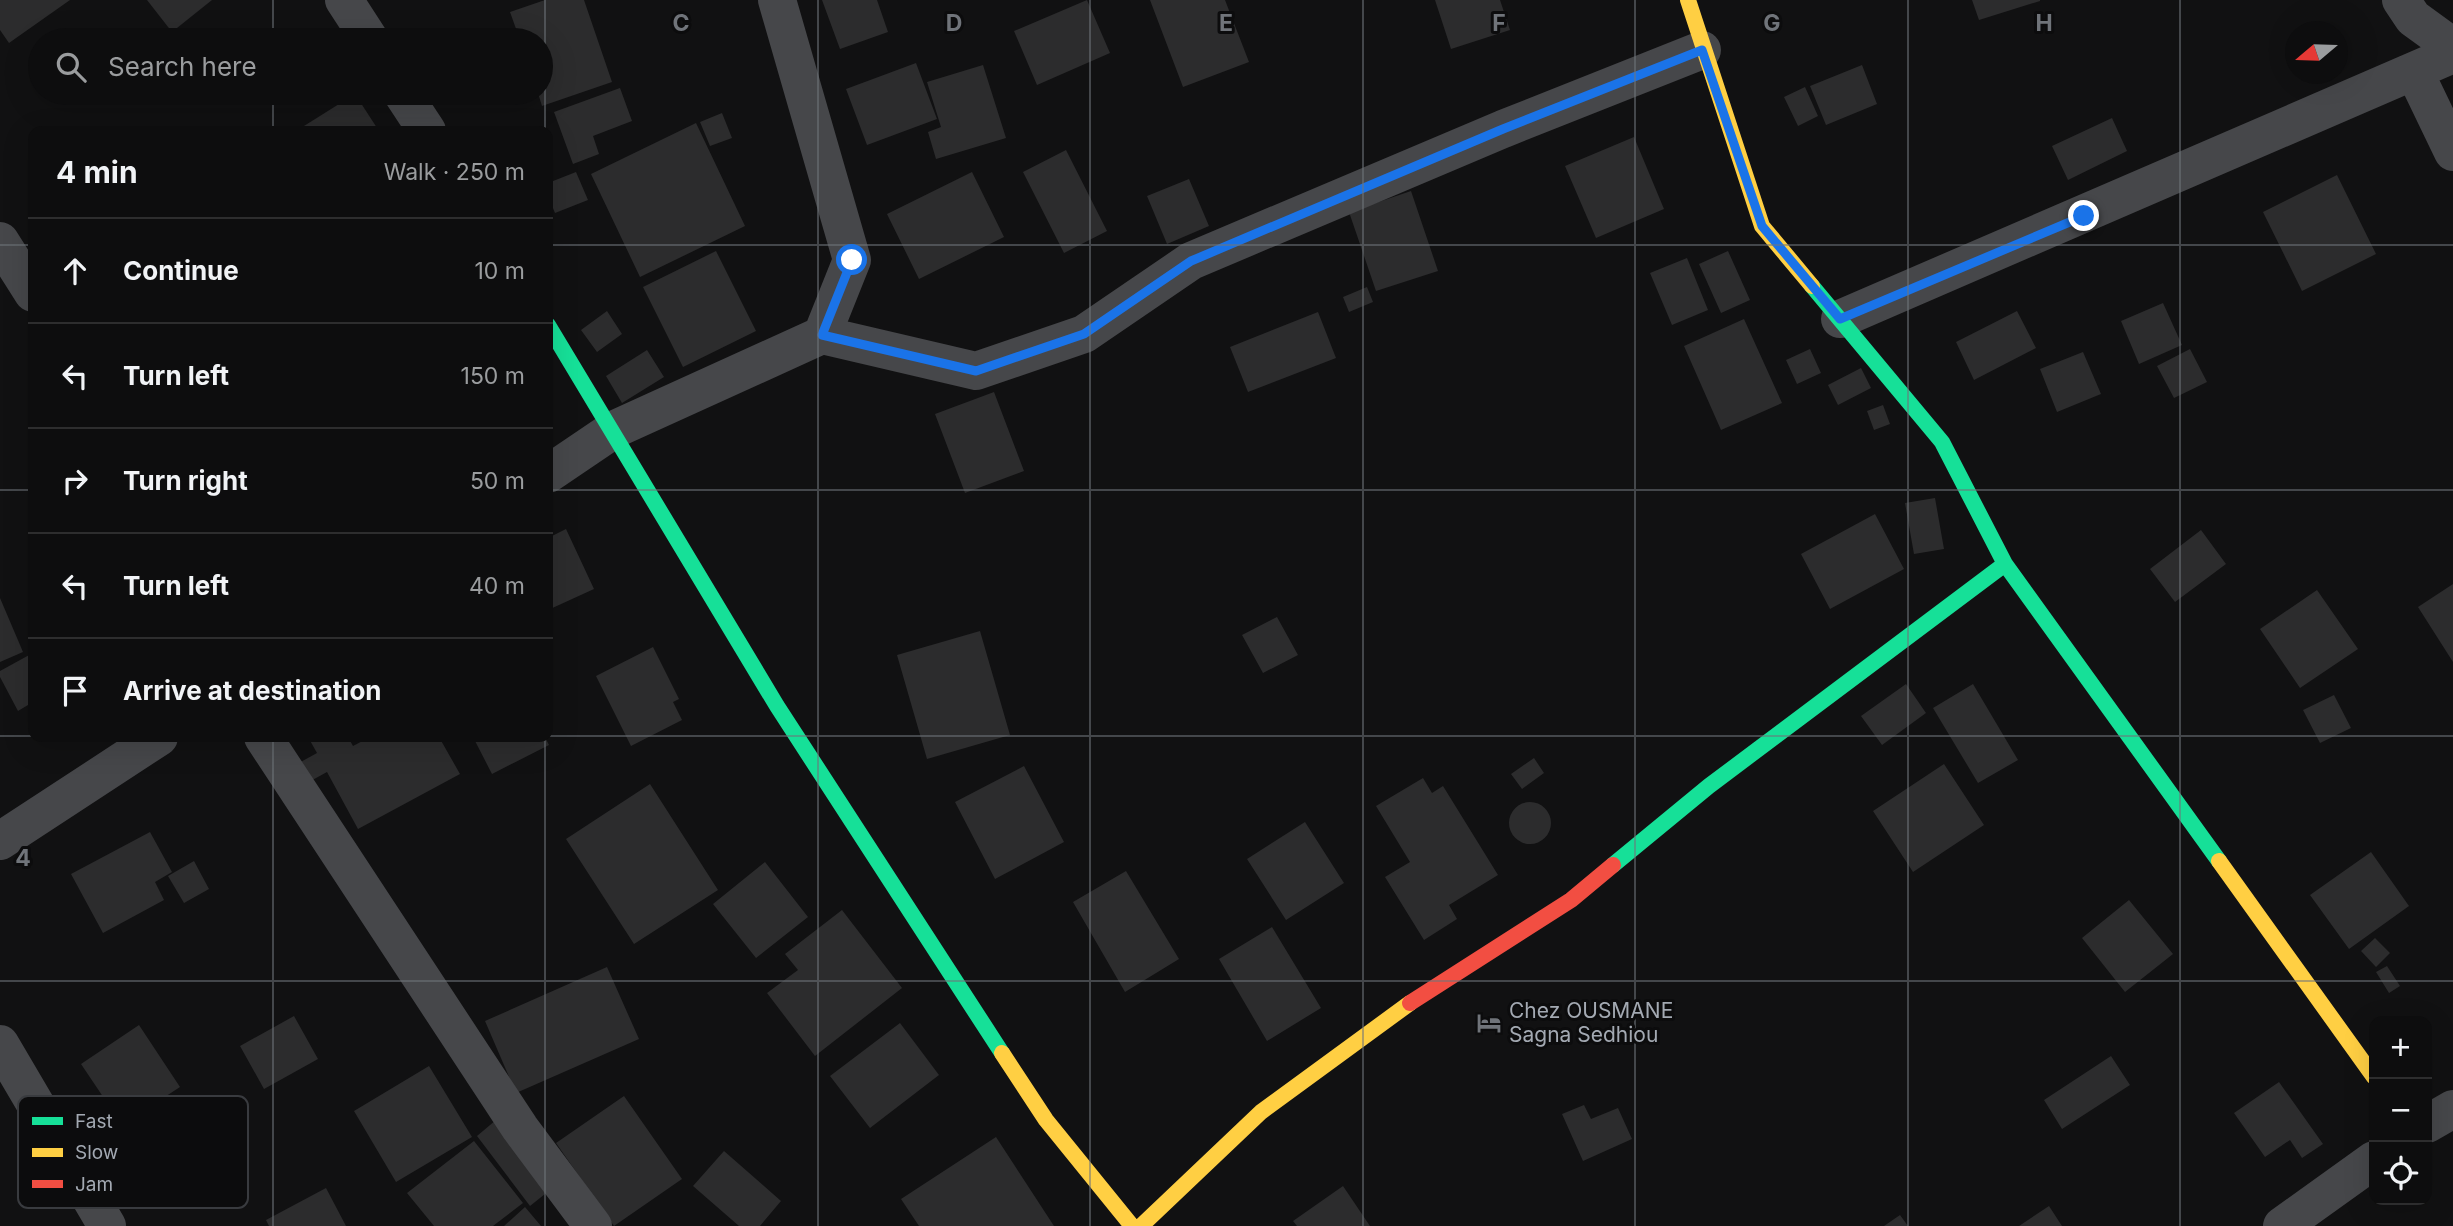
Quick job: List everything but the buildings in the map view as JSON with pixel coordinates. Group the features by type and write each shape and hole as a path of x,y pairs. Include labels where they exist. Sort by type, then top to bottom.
{"street":[{"path":"344,0 362,28"},
{"path":"777,0 852,260 822,335"},
{"path":"1688,0 1702,50 1762,226 1942,442 2005,564 2369,1070"},
{"path":"2401,0 2413,18 2453,47"},
{"path":"553,471 613,429 822,335 976,371 1084,334 1191,261 1503,129 1702,50"},
{"path":"1840,319 2453,54"},
{"path":"2414,71 2453,152"},
{"path":"410,105 423,126"},
{"path":"0,241 28,285"},
{"path":"553,333 613,429 776,706 1046,1120 1132,1226"},
{"path":"1141,1226 1261,1112 1427,990 1571,900 1709,786 2005,564"},
{"path":"0,841 151,742"},
{"path":"266,742 520,1129 593,1226"},
{"path":"0,1044 31,1096"},
{"path":"2432,1121 2453,1109"},
{"path":"2283,1226 2369,1164"},
{"path":"96,1208 107,1226"}],"traffic: fast":[{"path":"1812,286 1942,442 2005,564 2219,861"},
{"path":"553,333 777,706 1002,1053"},
{"path":"1613,865 1709,786 2005,564"}],"traffic: slow":[{"path":"1688,0 1762,226 1812,286"},
{"path":"2219,861 2369,1070"},
{"path":"1141,1226 1261,1112 1410,1003"},
{"path":"1002,1053 1046,1120 1132,1226"}],"traffic: jam":[{"path":"1410,1003 1571,900 1613,865"}],"place":[{"name":"Chez OUSMANE Sagna Sedhiou","path":"1489,1023"}],"route":[{"path":"852,260 822,335 976,371 1084,334 1191,261 1503,129 1702,50 1762,226 1840,319 2084,216"}]}
